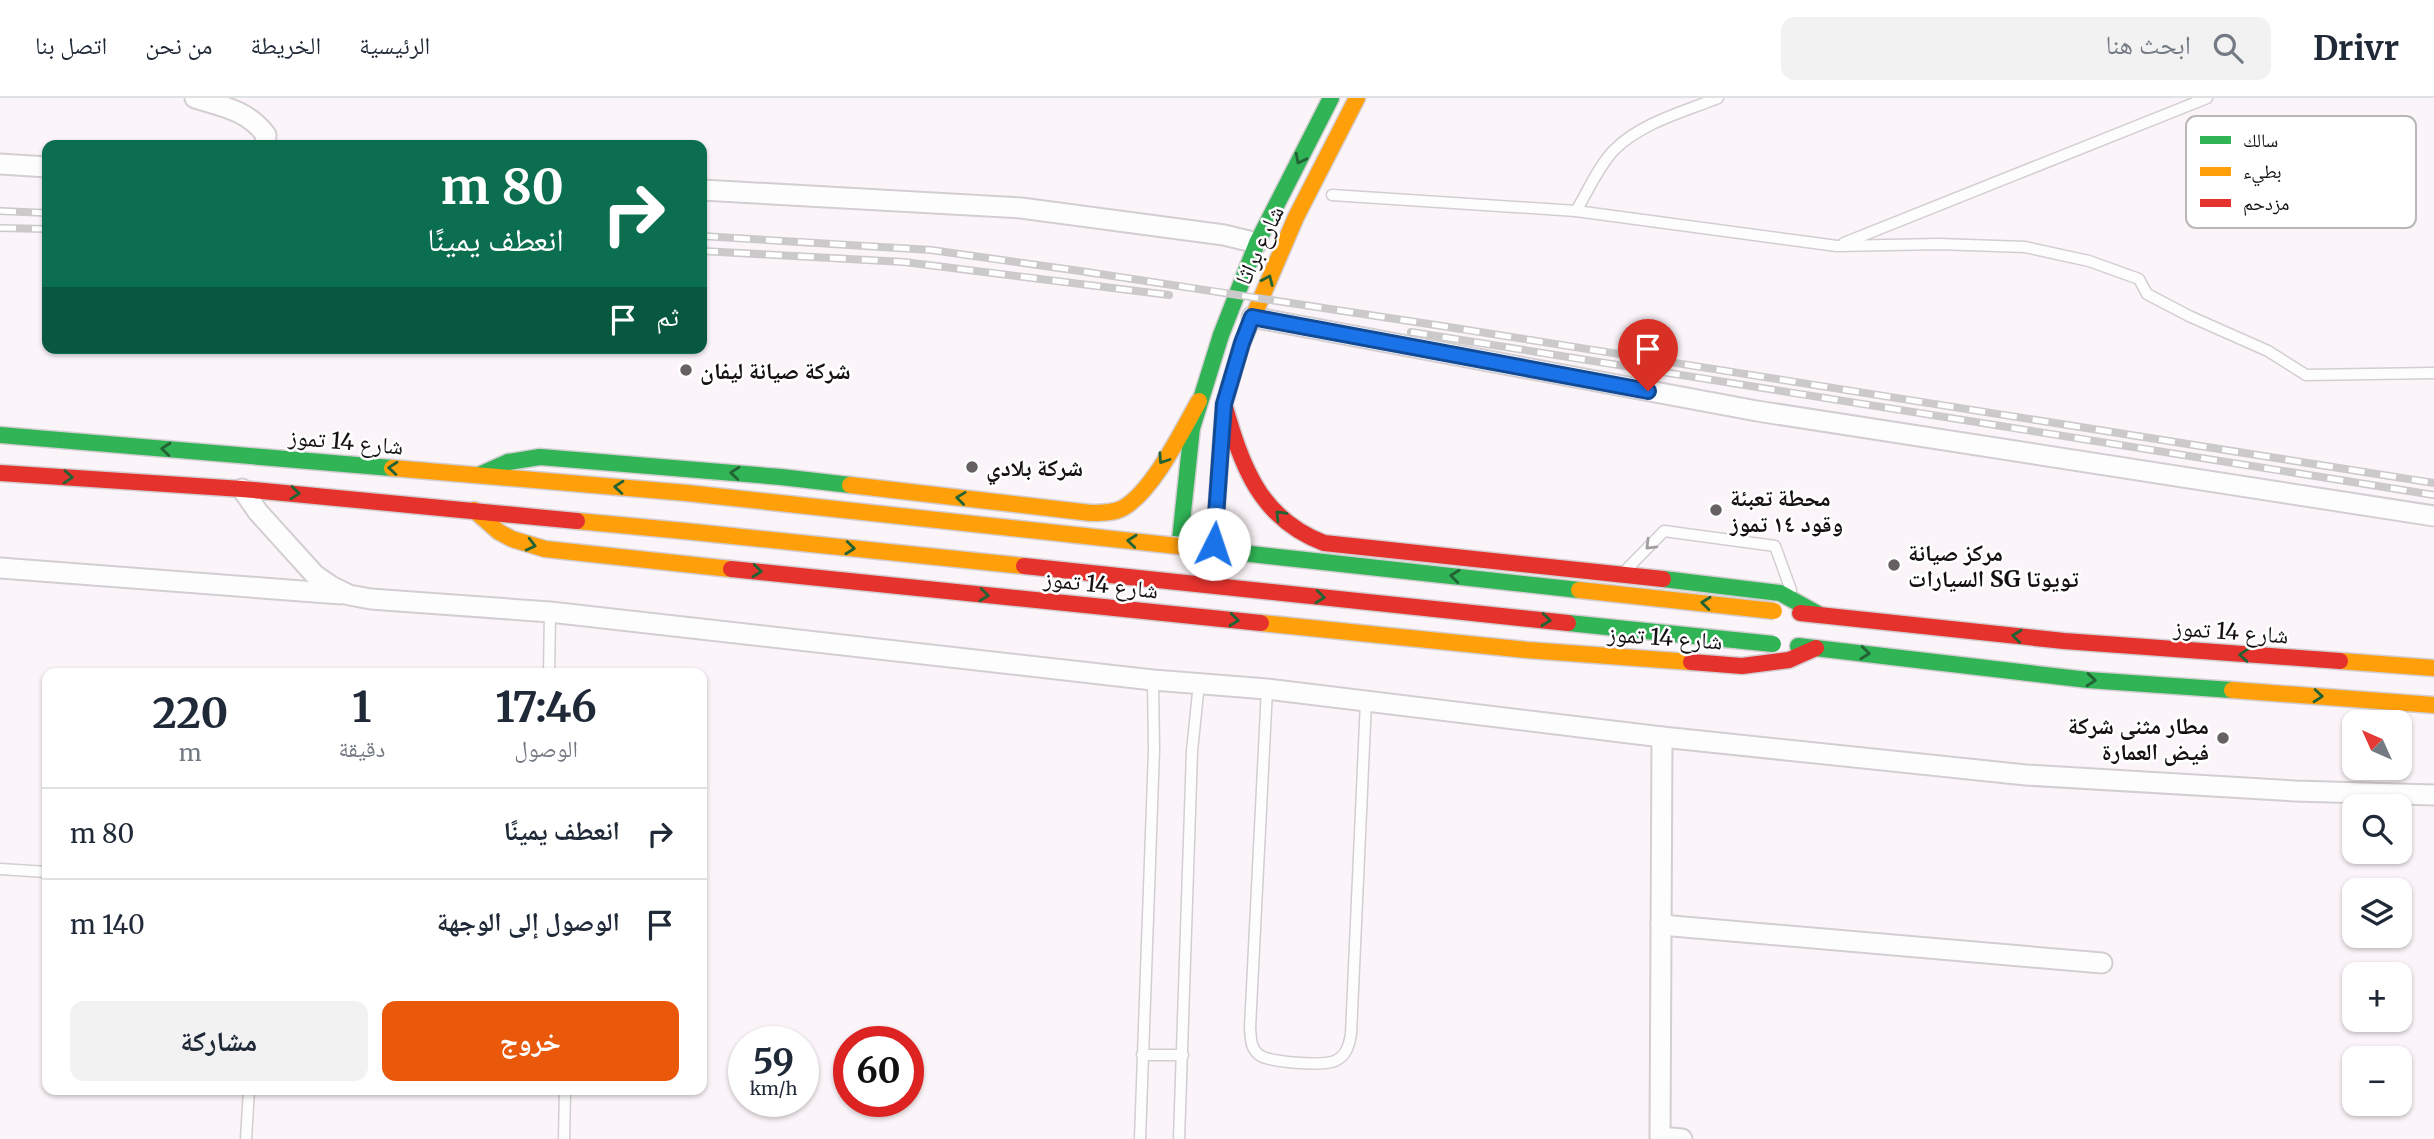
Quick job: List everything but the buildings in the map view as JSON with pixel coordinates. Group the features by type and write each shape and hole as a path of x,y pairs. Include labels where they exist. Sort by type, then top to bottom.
{"main road":[{"name":"شارع براثا","path":"1180,540 1192,428 1225,324 1257,243 1331,98"},
{"name":"شارع براثا","path":"1214,544 1224,404 1242,343 1296,217 1357,98"},
{"path":"479,475 519,458 540,457 781,477 1109,513 1126,507 1143,488 1199,401"},
{"path":"1224,404 1246,470 1267,502 1289,525 1312,540 1756,589 1780,593 1820,615"},
{"name":"شارع 14 تموز","path":"0,435 687,493 2064,641 2434,668"},
{"path":"0,473 242,489 474,510"},
{"name":"شارع 14 تموز","path":"474,510 1816,648 2088,680 2434,705"},
{"name":"شارع 14 تموز","path":"474,510 499,532 537,548 1209,618 1527,650 1742,666 1789,660 1816,648"},
{"path":"1172,614 1174,588"},
{"path":"1209,618 1210,592"}],"street":[{"path":"195,98 244,114 256,122 266,135 266,140"},
{"path":"0,164 42,167"},
{"path":"707,190 1021,208 1224,234 1257,243"},
{"path":"1252,317 1760,411 2434,516"},
{"path":"242,489 258,512 315,575 349,595"},
{"path":"0,568 550,612 1153,680 1268,689 1662,737 2026,775 2295,791 2434,795"},
{"path":"1662,737 1660,1138 1682,1139"},
{"path":"1661,925 2102,962"}],"lane":[{"path":"1576,211 1614,150 1633,134 1718,98"},
{"path":"1837,246 2207,98"},
{"path":"1332,195 1576,211 1837,246 1939,244 2025,247 2089,261 2139,279 2147,294 2268,351 2306,375 2434,373"},
{"path":"1621,575 1664,531 1775,546 1795,600"},
{"path":"549,668 550,612"},
{"path":"1140,1139 1154,750 1153,680"},
{"path":"1180,1139 1192,751 1199,683"},
{"path":"1268,689 1250,1028 1251,1043 1258,1053 1268,1059 1322,1064 1337,1060 1348,1049 1351,1034 1366,701"},
{"path":"0,869 42,872"},
{"path":"1142,1055 1183,1055"},
{"path":"246,1139 249,1095"},
{"path":"564,1139 565,1095"}],"railway":[{"path":"0,211 42,213"},
{"path":"0,228 42,229"},
{"path":"707,236 931,250 1080,271 2434,483"},
{"path":"707,251 904,262 1169,295"},
{"path":"1411,332 2434,495"}],"traffic: fast":[{"path":"1180,540 1192,428 1221,335 1257,243 1331,98"},
{"path":"0,435 392,468"},
{"path":"479,475 508,462 540,457 850,485"},
{"path":"1205,549 1579,590"},
{"path":"1663,579 1780,593 1820,615"},
{"path":"1568,623 1773,644"},
{"path":"1798,646 2088,680 2232,690"}],"traffic: slow":[{"path":"1214,544 1224,404 1242,343 1296,217 1357,98"},
{"path":"850,485 1091,513 1116,511 1134,500 1156,475 1199,401"},
{"path":"392,468 687,493"},
{"path":"687,493 1205,549"},
{"path":"474,510 499,532 545,549 731,569"},
{"path":"577,521 684,531"},
{"path":"684,531 1024,566"},
{"path":"1579,590 1774,611"},
{"path":"1261,623 1527,650 1691,662"},
{"path":"2340,661 2434,668"},
{"path":"2232,690 2434,705"}],"traffic: jam":[{"path":"1224,404 1246,469 1256,487 1283,519 1324,543 1663,579"},
{"path":"0,473 242,489 577,521"},
{"path":"1024,566 1568,623"},
{"path":"731,569 1261,623"},
{"path":"1800,613 2064,641 2340,661"},
{"path":"1691,662 1742,666 1789,660 1816,648"}],"place":[{"name":"شركة صيانة ليفان","path":"686,370"},
{"name":"شركة بلادي","path":"972,467"},
{"name":"محطة تعبئة وقود ١٤ تموز","path":"1716,510"},
{"name":"مركز صيانة السيارات SG تويوتا","path":"1894,565"},
{"name":"مطار مثنى شركة فيض العمارة","path":"2223,738"}],"route":[{"path":"1214,544 1224,404 1252,317 1648,391"}]}
